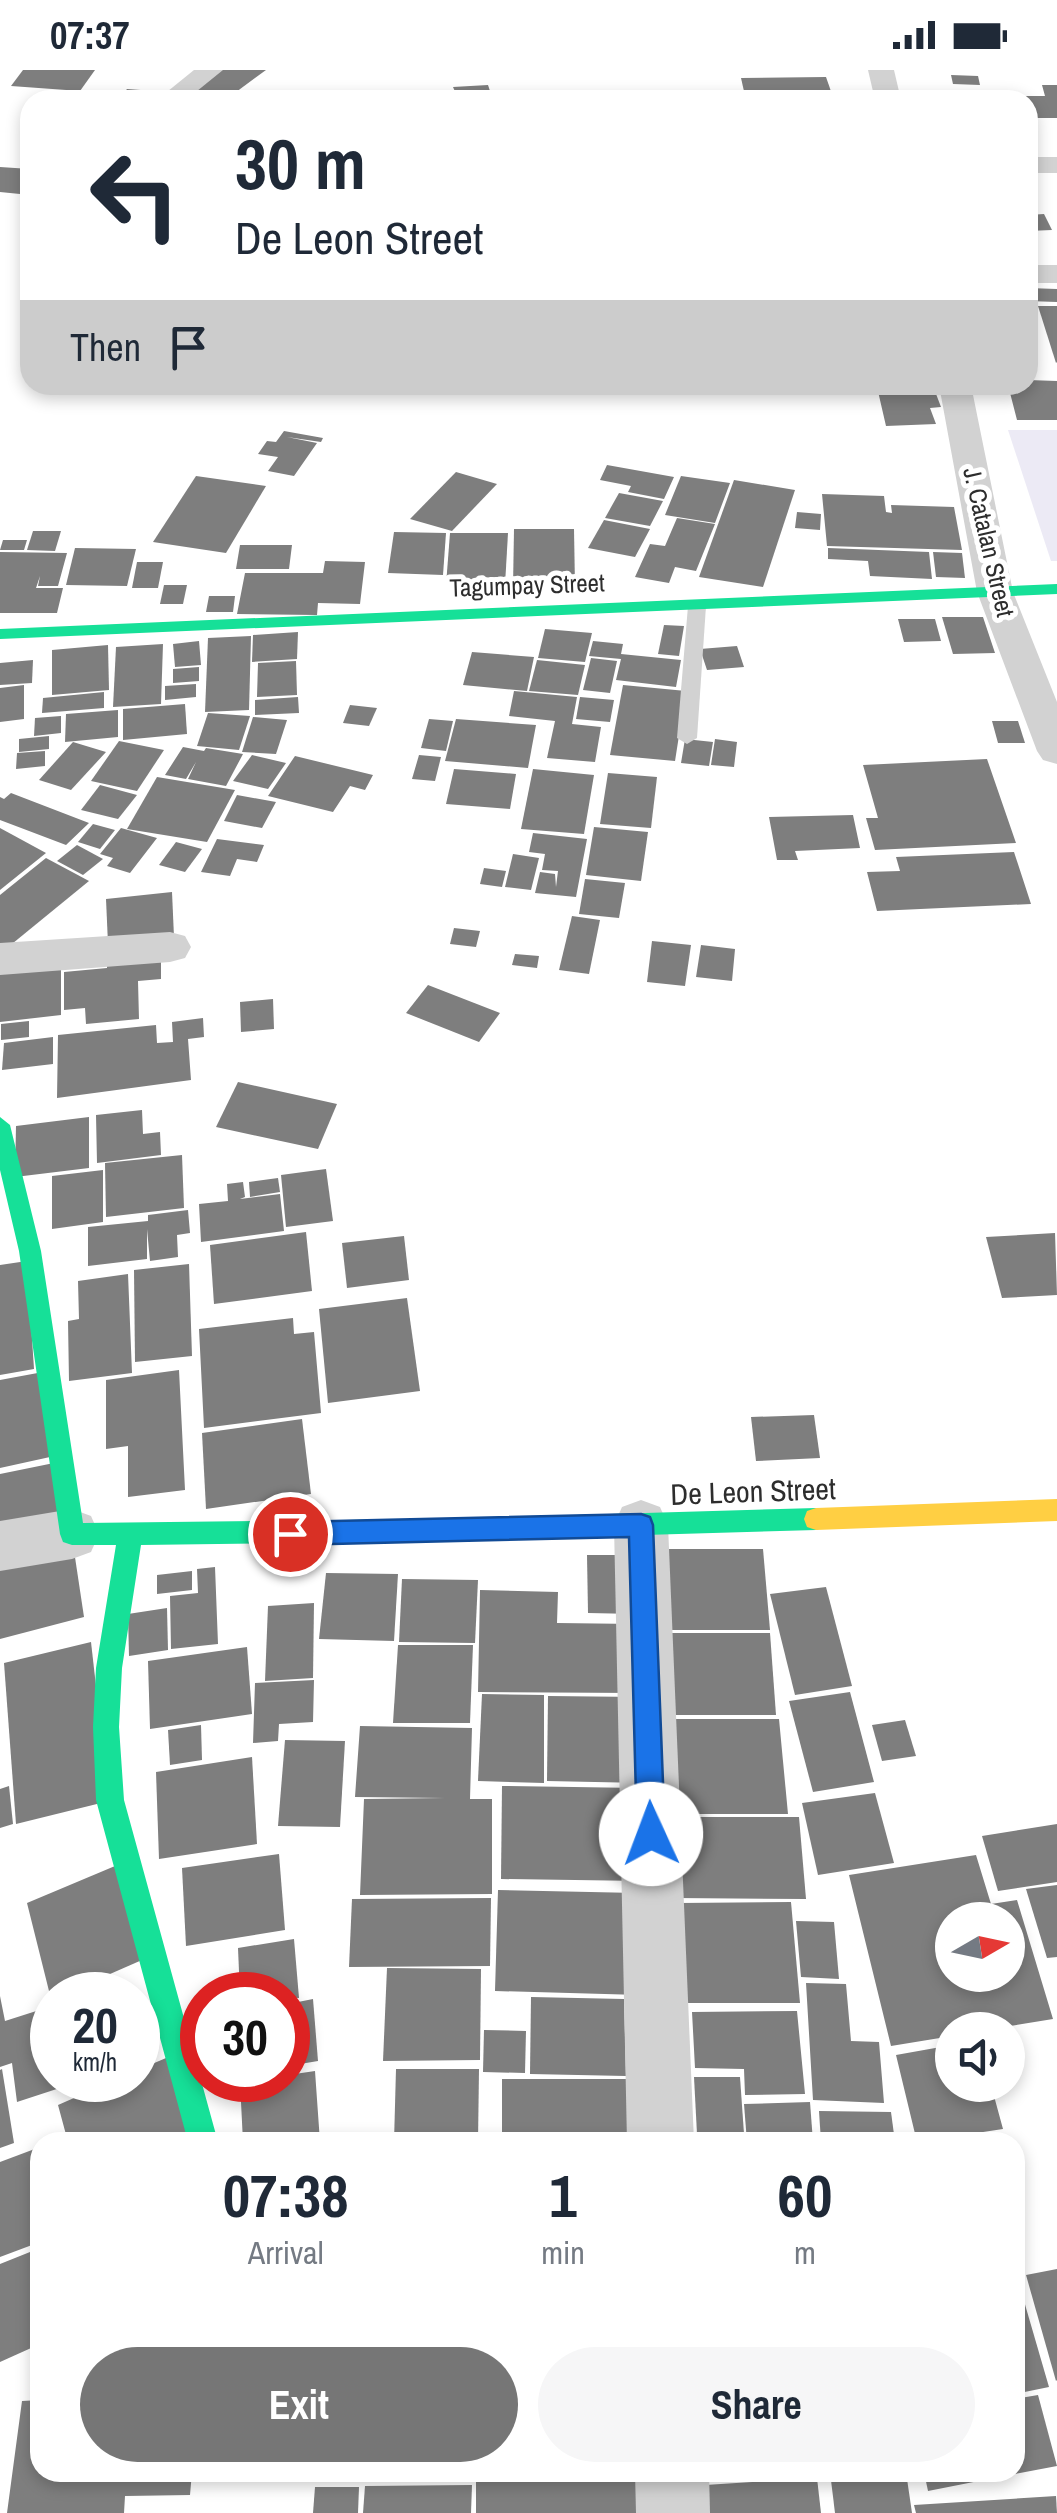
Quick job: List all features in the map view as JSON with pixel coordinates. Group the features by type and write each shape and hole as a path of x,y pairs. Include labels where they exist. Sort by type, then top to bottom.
{"street":[{"path":"183,90 210,70"},
{"name":"J. Catalan Street","path":"957,395 996,592 1057,751"},
{"name":"Tagumpay Street","path":"0,634 1057,589"},
{"path":"0,959 170,947"},
{"path":"0,1125 30,1251 72,1534 0,1546"},
{"name":"De Leon Street","path":"72,1534 212,1535 641,1525 1057,1510"},
{"path":"641,1525 661,2132"},
{"path":"130,1534 109,1668 106,1727 110,1800 199,2132"},
{"path":"672,2482 673,2513"}],"lane":[{"path":"687,738 697,606"}],"shaded area":[{"path":"1008,430 1057,430 1057,561 1051,561"}],"building":[{"path":"23,70 95,70 81,90 11,86"},
{"path":"216,70 266,70 239,90 189,89"},
{"path":"951,75 978,76 980,85 953,84"},
{"path":"826,77 831,90 744,90 741,78"},
{"path":"488,85 490,90 454,90 453,87"},
{"path":"1042,85 1057,85 1057,118 1038,118 1038,96 1045,96"},
{"path":"0,167 20,168 20,194 0,192"},
{"path":"1038,214 1044,214 1052,230 1038,231"},
{"path":"1038,288 1057,289 1057,302 1038,301"},
{"path":"1038,306 1057,306 1056,363"},
{"path":"1038,380 1057,381 1057,420 1017,420 1011,395 1038,395"},
{"path":"879,395 936,395 941,407 930,408 936,424 886,426"},
{"path":"284,431 323,438 321,442 287,437 317,443 294,476 268,471 278,457 258,454 267,441 276,442"},
{"path":"607,465 674,477 664,499 628,492 631,486 600,480"},
{"path":"456,472 497,484 452,531 410,519"},
{"path":"196,476 266,486 226,553 153,542"},
{"path":"681,476 730,483 715,523 665,515"},
{"path":"734,480 795,490 763,587 699,577"},
{"path":"619,493 663,501 650,526 605,518"},
{"path":"822,494 884,496 886,512 892,513 891,505 954,507 962,550 827,546"},
{"path":"797,512 821,514 820,530 795,528"},
{"path":"677,518 715,524 696,571 675,567 669,583 635,577 650,544 665,546"},
{"path":"604,520 650,529 635,557 588,548"},
{"path":"514,529 574,529 575,587 513,587"},
{"path":"33,531 61,531 55,551 27,550"},
{"path":"394,532 446,533 443,575 388,573"},
{"path":"450,533 508,533 505,585 446,585"},
{"path":"3,540 27,540 24,550 0,550"},
{"path":"240,545 292,545 289,569 236,569"},
{"path":"75,548 136,549 127,586 66,585"},
{"path":"828,548 929,552 932,579 870,576 868,561 828,559"},
{"path":"0,552 67,553 58,586 38,586 40,576 36,588 63,588 57,613 0,613"},
{"path":"933,552 962,553 965,578 936,577"},
{"path":"325,561 365,562 360,604 318,603 317,615 237,614 245,573 323,573"},
{"path":"137,562 163,562 158,588 132,588"},
{"path":"164,585 187,585 183,604 160,604"},
{"path":"209,596 235,596 233,612 206,612"},
{"path":"942,617 983,617 995,653 953,654"},
{"path":"898,619 935,619 941,641 904,642"},
{"path":"664,625 684,626 679,656 658,654"},
{"path":"545,629 592,633 585,662 538,658"},
{"path":"298,632 297,659 252,662 253,635"},
{"path":"251,636 249,710 205,712 208,638"},
{"path":"199,641 201,665 175,667 173,644"},
{"path":"593,641 623,644 621,654 681,660 676,687 616,680 621,659 589,656"},
{"path":"163,644 161,704 113,707 116,647"},
{"path":"108,645 109,690 52,695 52,650"},
{"path":"737,646 744,667 707,670 700,649"},
{"path":"472,652 534,657 527,691 463,685"},
{"path":"591,658 617,661 610,693 583,690"},
{"path":"33,660 32,683 0,685 0,663"},
{"path":"537,660 585,665 578,695 529,691"},
{"path":"296,661 297,695 257,697 258,663"},
{"path":"199,667 199,681 173,683 173,669"},
{"path":"196,684 196,697 165,700 165,686"},
{"path":"24,685 24,719 0,722 0,688"},
{"path":"623,685 686,691 675,761 610,755"},
{"path":"514,691 577,697 572,724 601,727 595,762 547,758 555,721 509,716"},
{"path":"104,692 104,708 42,713 43,698"},
{"path":"298,697 299,713 255,715 255,700"},
{"path":"580,697 614,700 610,722 576,719"},
{"path":"185,704 187,734 123,740 123,709"},
{"path":"350,705 377,708 369,726 343,723"},
{"path":"118,710 118,737 65,742 66,714"},
{"path":"208,713 250,716 239,750 197,746"},
{"path":"61,716 61,733 34,736 35,718"},
{"path":"253,717 287,720 276,754 242,752"},
{"path":"429,719 453,721 446,751 421,748"},
{"path":"456,719 536,725 528,768 445,761"},
{"path":"992,721 1018,721 1025,743 998,743"},
{"path":"49,736 49,749 19,752 19,739"},
{"path":"685,739 713,742 709,766 681,763"},
{"path":"715,739 737,742 734,767 711,765"},
{"path":"119,741 164,750 137,791 91,781"},
{"path":"73,742 106,752 71,790 39,780"},
{"path":"183,747 243,754 226,786 188,779 196,762 186,779 165,775"},
{"path":"45,751 45,766 16,769 17,753"},
{"path":"252,755 286,763 268,789 233,781"},
{"path":"419,755 441,757 435,781 412,779"},
{"path":"295,756 373,775 365,790 350,786 333,812 268,796"},
{"path":"987,759 1016,843 875,850 866,818 878,818 863,765"},
{"path":"454,769 516,774 510,809 446,804"},
{"path":"533,769 594,775 584,834 521,829"},
{"path":"608,773 657,777 651,828 600,824"},
{"path":"157,777 235,790 207,842 127,829"},
{"path":"100,785 137,795 118,819 81,810"},
{"path":"11,793 89,823 66,845 0,820 0,797 4,799"},
{"path":"237,795 276,802 262,828 224,821"},
{"path":"853,815 860,848 795,851 798,860 777,860 769,817"},
{"path":"93,824 115,830 100,849 78,842"},
{"path":"594,827 648,832 641,881 586,875"},
{"path":"0,828 46,853 0,890"},
{"path":"121,828 157,838 130,873 107,866 113,858 100,854"},
{"path":"533,833 587,839 576,897 535,893 540,872 555,874 556,887 558,871 542,870 545,854 529,852"},
{"path":"217,839 264,845 257,862 237,859 230,876 201,872"},
{"path":"176,842 202,849 185,872 159,865"},
{"path":"77,845 103,859 83,875 57,861"},
{"path":"1014,852 1031,904 877,911 867,872 900,871 896,857"},
{"path":"513,854 539,858 531,890 505,887"},
{"path":"46,858 89,881 7,948 0,944 0,895"},
{"path":"484,868 506,871 502,887 480,884"},
{"path":"585,879 625,883 619,918 579,914"},
{"path":"172,892 174,937 108,944 106,899"},
{"path":"572,916 600,920 589,974 559,970"},
{"path":"454,928 480,931 476,947 450,944"},
{"path":"652,941 691,945 685,986 647,982"},
{"path":"701,945 735,949 732,981 696,977"},
{"path":"161,954 161,979 138,981 139,1019 86,1024 85,1008 64,1010 64,972 107,968 107,960"},
{"path":"515,954 539,956 537,968 512,965"},
{"path":"61,959 61,1015 0,1022 0,966"},
{"path":"428,985 500,1013 479,1042 406,1013"},
{"path":"273,999 274,1029 241,1032 240,1002"},
{"path":"203,1018 204,1037 188,1039 191,1080 57,1098 58,1035 156,1025 157,1043 173,1042 172,1022"},
{"path":"29,1021 29,1037 1,1040 1,1024"},
{"path":"53,1037 53,1064 2,1070 4,1043"},
{"path":"238,1082 337,1104 318,1149 216,1127"},
{"path":"142,1110 143,1134 160,1132 161,1155 97,1163 96,1115"},
{"path":"89,1117 89,1168 15,1177 16,1126"},
{"path":"182,1155 184,1208 106,1217 105,1163"},
{"path":"326,1169 333,1221 286,1227 281,1175"},
{"path":"103,1170 103,1222 52,1229 52,1176"},
{"path":"278,1178 280,1192 250,1197 249,1182"},
{"path":"243,1182 245,1197 240,1199 280,1194 284,1231 201,1242 199,1204 228,1201 227,1184"},
{"path":"188,1210 190,1233 177,1235 178,1257 150,1261 147,1229 147,1259 88,1266 88,1227 148,1221 148,1215"},
{"path":"306,1232 312,1291 214,1304 210,1245"},
{"path":"1055,1233 1057,1295 1002,1298 986,1237"},
{"path":"404,1236 409,1280 347,1288 342,1243"},
{"path":"27,1261 34,1369 0,1375 0,1265"},
{"path":"189,1264 192,1356 135,1362 134,1270"},
{"path":"128,1274 132,1373 69,1381 68,1321 79,1319 78,1281"},
{"path":"407,1298 420,1391 328,1403 319,1309"},
{"path":"293,1318 294,1334 314,1332 321,1413 204,1428 199,1329"},
{"path":"179,1370 185,1490 128,1497 128,1446 106,1449 106,1380"},
{"path":"43,1372 50,1457 0,1468 0,1380"},
{"path":"814,1415 820,1458 756,1461 751,1417"},
{"path":"302,1419 311,1494 206,1509 202,1433"},
{"path":"54,1463 59,1523 0,1535 0,1474"},
{"path":"73,1544 84,1617 0,1639 0,1563"},
{"path":"665,1549 763,1549 770,1630 670,1630"},
{"path":"587,1555 634,1555 636,1614 588,1613"},
{"path":"215,1567 218,1644 171,1649 170,1596 198,1593 197,1569"},
{"path":"192,1571 192,1590 157,1594 157,1575"},
{"path":"326,1573 398,1574 394,1641 319,1639"},
{"path":"402,1579 478,1580 475,1643 399,1642"},
{"path":"826,1587 852,1686 795,1695 770,1594"},
{"path":"480,1590 558,1592 557,1623 636,1624 637,1693 478,1692"},
{"path":"314,1603 313,1678 265,1681 268,1606"},
{"path":"167,1608 168,1650 129,1656 128,1614"},
{"path":"668,1633 770,1633 776,1715 672,1715"},
{"path":"91,1642 109,1801 16,1824 4,1663"},
{"path":"398,1645 473,1645 470,1723 393,1723"},
{"path":"247,1647 252,1714 150,1729 148,1661"},
{"path":"314,1680 313,1722 279,1724 278,1741 253,1743 255,1683"},
{"path":"850,1692 874,1782 813,1792 789,1701"},
{"path":"482,1694 544,1695 544,1783 478,1781"},
{"path":"548,1696 640,1697 643,1783 547,1781"},
{"path":"670,1719 779,1719 788,1814 675,1814"},
{"path":"905,1720 916,1756 882,1761 872,1725"},
{"path":"201,1725 202,1760 170,1765 168,1730"},
{"path":"360,1726 472,1728 470,1799 492,1799 492,1894 360,1895 364,1799 445,1798 355,1797"},
{"path":"285,1740 345,1741 340,1827 278,1826"},
{"path":"252,1757 257,1844 159,1859 156,1772"},
{"path":"9,1786 13,1824 0,1828 0,1789"},
{"path":"502,1786 639,1788 642,1881 501,1879"},
{"path":"875,1793 894,1863 818,1875 802,1803"},
{"path":"671,1817 799,1817 806,1899 674,1898"},
{"path":"1057,1824 1057,1882 998,1891 982,1836"},
{"path":"279,1854 285,1930 186,1946 182,1868"},
{"path":"976,1855 990,1902 935,1902 935,1992 1025,1992 1025,1926 1053,2019 1025,2024 1025,2012 935,2012 935,2039 891,2046 849,1875"},
{"path":"115,1866 142,1960 115,1972 44,1972 27,1903"},
{"path":"1057,1885 1057,1957 1047,1958 1026,1889"},
{"path":"498,1890 637,1893 640,1995 495,1991"},
{"path":"491,1898 490,1966 349,1967 352,1899"},
{"path":"791,1902 800,2003 683,2003 679,1903"},
{"path":"796,1921 834,1922 839,1979 801,1977"},
{"path":"294,1939 297,1972 239,1972 238,1948"},
{"path":"387,1968 481,1969 480,2060 383,2061"},
{"path":"806,1983 846,1984 851,2041 879,2042 884,2103 813,2100"},
{"path":"0,1996 5,2021 30,2013 30,2098 17,2102 12,2063 0,2067"},
{"path":"531,1997 624,1999 626,2076 530,2074"},
{"path":"313,1999 318,2061 310,2062"},
{"path":"797,2011 805,2094 745,2095 744,2069 695,2068 692,2012"},
{"path":"484,2030 526,2031 525,2073 483,2072"},
{"path":"935,2048 935,2102 996,2102 1003,2129 983,2132 915,2132 896,2055"},
{"path":"173,2055 180,2080 180,2102 186,2102 194,2132 65,2132 58,2105 160,2102 160,2061"},
{"path":"396,2069 479,2069 478,2132 394,2132"},
{"path":"0,2070 14,2143 0,2148"},
{"path":"315,2071 319,2132 242,2132 241,2102 310,2102 310,2072"},
{"path":"694,2077 740,2077 744,2132 697,2132"},
{"path":"502,2079 641,2079 643,2132 502,2132"},
{"path":"810,2102 812,2132 746,2132 744,2104"},
{"path":"819,2111 891,2112 894,2132 820,2132"},
{"path":"30,2151 30,2246 0,2257 0,2162"},
{"path":"30,2252 30,2348 0,2362 0,2264"},
{"path":"1057,2269 1057,2380 1056,2381 1026,2275"},
{"path":"1025,2304 1049,2387 1025,2392"},
{"path":"1038,2395 1057,2466 1025,2472 1025,2397"},
{"path":"22,2401 30,2401 30,2482 191,2482 190,2495 125,2496 124,2513 7,2513"},
{"path":"476,2482 660,2482 662,2513 476,2513"},
{"path":"817,2482 821,2513 708,2513 705,2485"},
{"path":"831,2482 907,2482 912,2513 835,2513"},
{"path":"926,2482 974,2482 928,2491"},
{"path":"472,2485 471,2513 363,2513 365,2486"},
{"path":"315,2487 359,2487 358,2513 313,2513"},
{"path":"1056,2496 1057,2513 916,2513 914,2505"}],"traffic: fast":[{"path":"0,634 1057,589"},
{"path":"0,1125 30,1251 72,1534 441,1530 816,1519"},
{"path":"130,1534 109,1668 106,1727 110,1800 200,2132"}],"traffic: slow":[{"path":"816,1519 1057,1510"}],"route":[{"path":"290,1534 641,1525 651,1834"}]}
